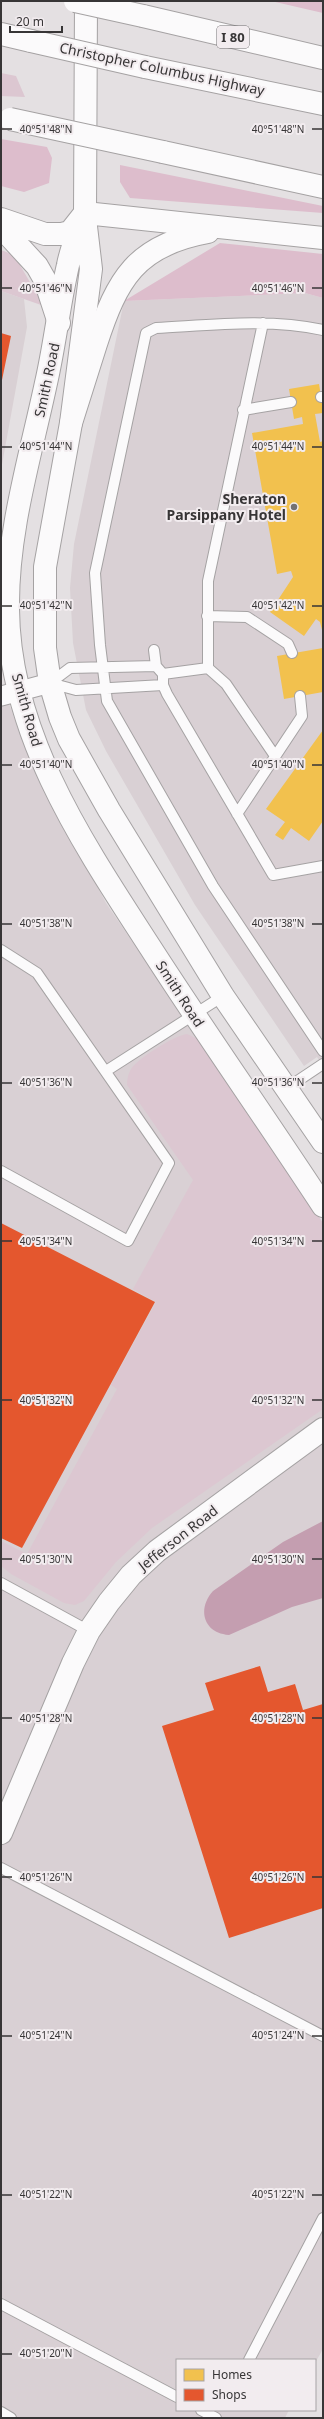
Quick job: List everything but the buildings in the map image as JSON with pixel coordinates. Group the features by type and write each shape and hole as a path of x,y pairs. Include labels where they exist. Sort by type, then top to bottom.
{"main road":[{"name":"I 80","path":"75,1 323,58"},
{"name":"Smith Road","path":"86,1 84,213 91,269 71,423 45,567 45,648 50,683 60,717 76,752 109,810 223,996 323,1142"},
{"name":"Christopher Columbus Highway","path":"1,34 145,67 323,104"},
{"path":"5,119 323,187"},
{"name":"Smith Road","path":"84,213 68,263 59,323 11,548 8,609 12,653 10,694 34,741 59,796 113,890 193,1015 323,1206"},
{"path":"1,219 45,234 62,234 76,227 84,213 323,238"},
{"path":"1,227 37,266 45,280 59,323"},
{"path":"71,423 108,309 114,295 129,274 149,254 169,242 185,236 233,228"},
{"name":"Jefferson Road","path":"1,1833 73,1663 89,1631 109,1602 131,1575 157,1551 323,1429"}],"street":[{"path":"1,537 17,515"},
{"path":"10,694 50,683"}],"lane":[{"path":"323,330 297,325 263,323 156,328 150,330 145,335 96,568 95,588 104,688 107,701 213,886 323,1051"},
{"path":"263,323 243,410 208,581 208,668 226,684 275,756"},
{"path":"243,410 291,402"},
{"path":"208,616 247,617 288,644 292,654"},
{"path":"154,650 156,666 163,674 163,685 273,875 323,866"},
{"path":"50,683 70,668 156,666"},
{"path":"163,674 208,668"},
{"path":"50,683 76,690 163,685"},
{"path":"237,814 302,716 300,696"},
{"path":"1,950 37,973 169,1163 128,1241 1,1171"},
{"path":"106,1071 223,996"},
{"path":"287,1088 323,1064"},
{"path":"1,1584 89,1631"},
{"path":"1,1868 323,2036"},
{"path":"250,2359 323,2218"},
{"path":"1,2304 176,2396"},
{"path":"203,2411 218,2418"},
{"path":"1,2412 11,2418"}],"shaded area":[{"path":"271,1 323,1 323,13"},
{"path":"1,73 16,76 25,97 1,96"},
{"path":"1,139 47,147 52,158 49,183 24,192 1,186"},
{"path":"120,165 323,206 323,213 130,198 120,182"},
{"path":"220,243 323,254 323,298 305,293 124,301"},
{"path":"1,250 14,255 44,306 1,291"},
{"path":"1,291 24,299 27,327 1,470"},
{"path":"305,293 323,298 323,1066 317,1057 304,1066 195,905 106,751 86,710 73,643 70,588 74,544 124,301"},
{"path":"1,681 17,726 46,789 106,903 323,1223 323,2349 316,2361 316,2359 176,2359 176,2411 288,2411 285,2418 1,2418"},
{"path":"187,1034 200,1040 323,1223 323,1409 152,1528 116,1562 84,1601 75,1605 64,1603 11,1574 1,1566 1,1541 27,1554 117,1389 111,1385 156,1302 133,1289 193,1180 127,1085 127,1081 131,1069 141,1059 174,1038"},
{"path":"323,1521 323,1598 292,1607 229,1635 213,1630 208,1625 205,1619 205,1605 213,1591 283,1542"}],"place":[{"name":"Sheraton Parsippany Hotel","path":"294,507"}]}
